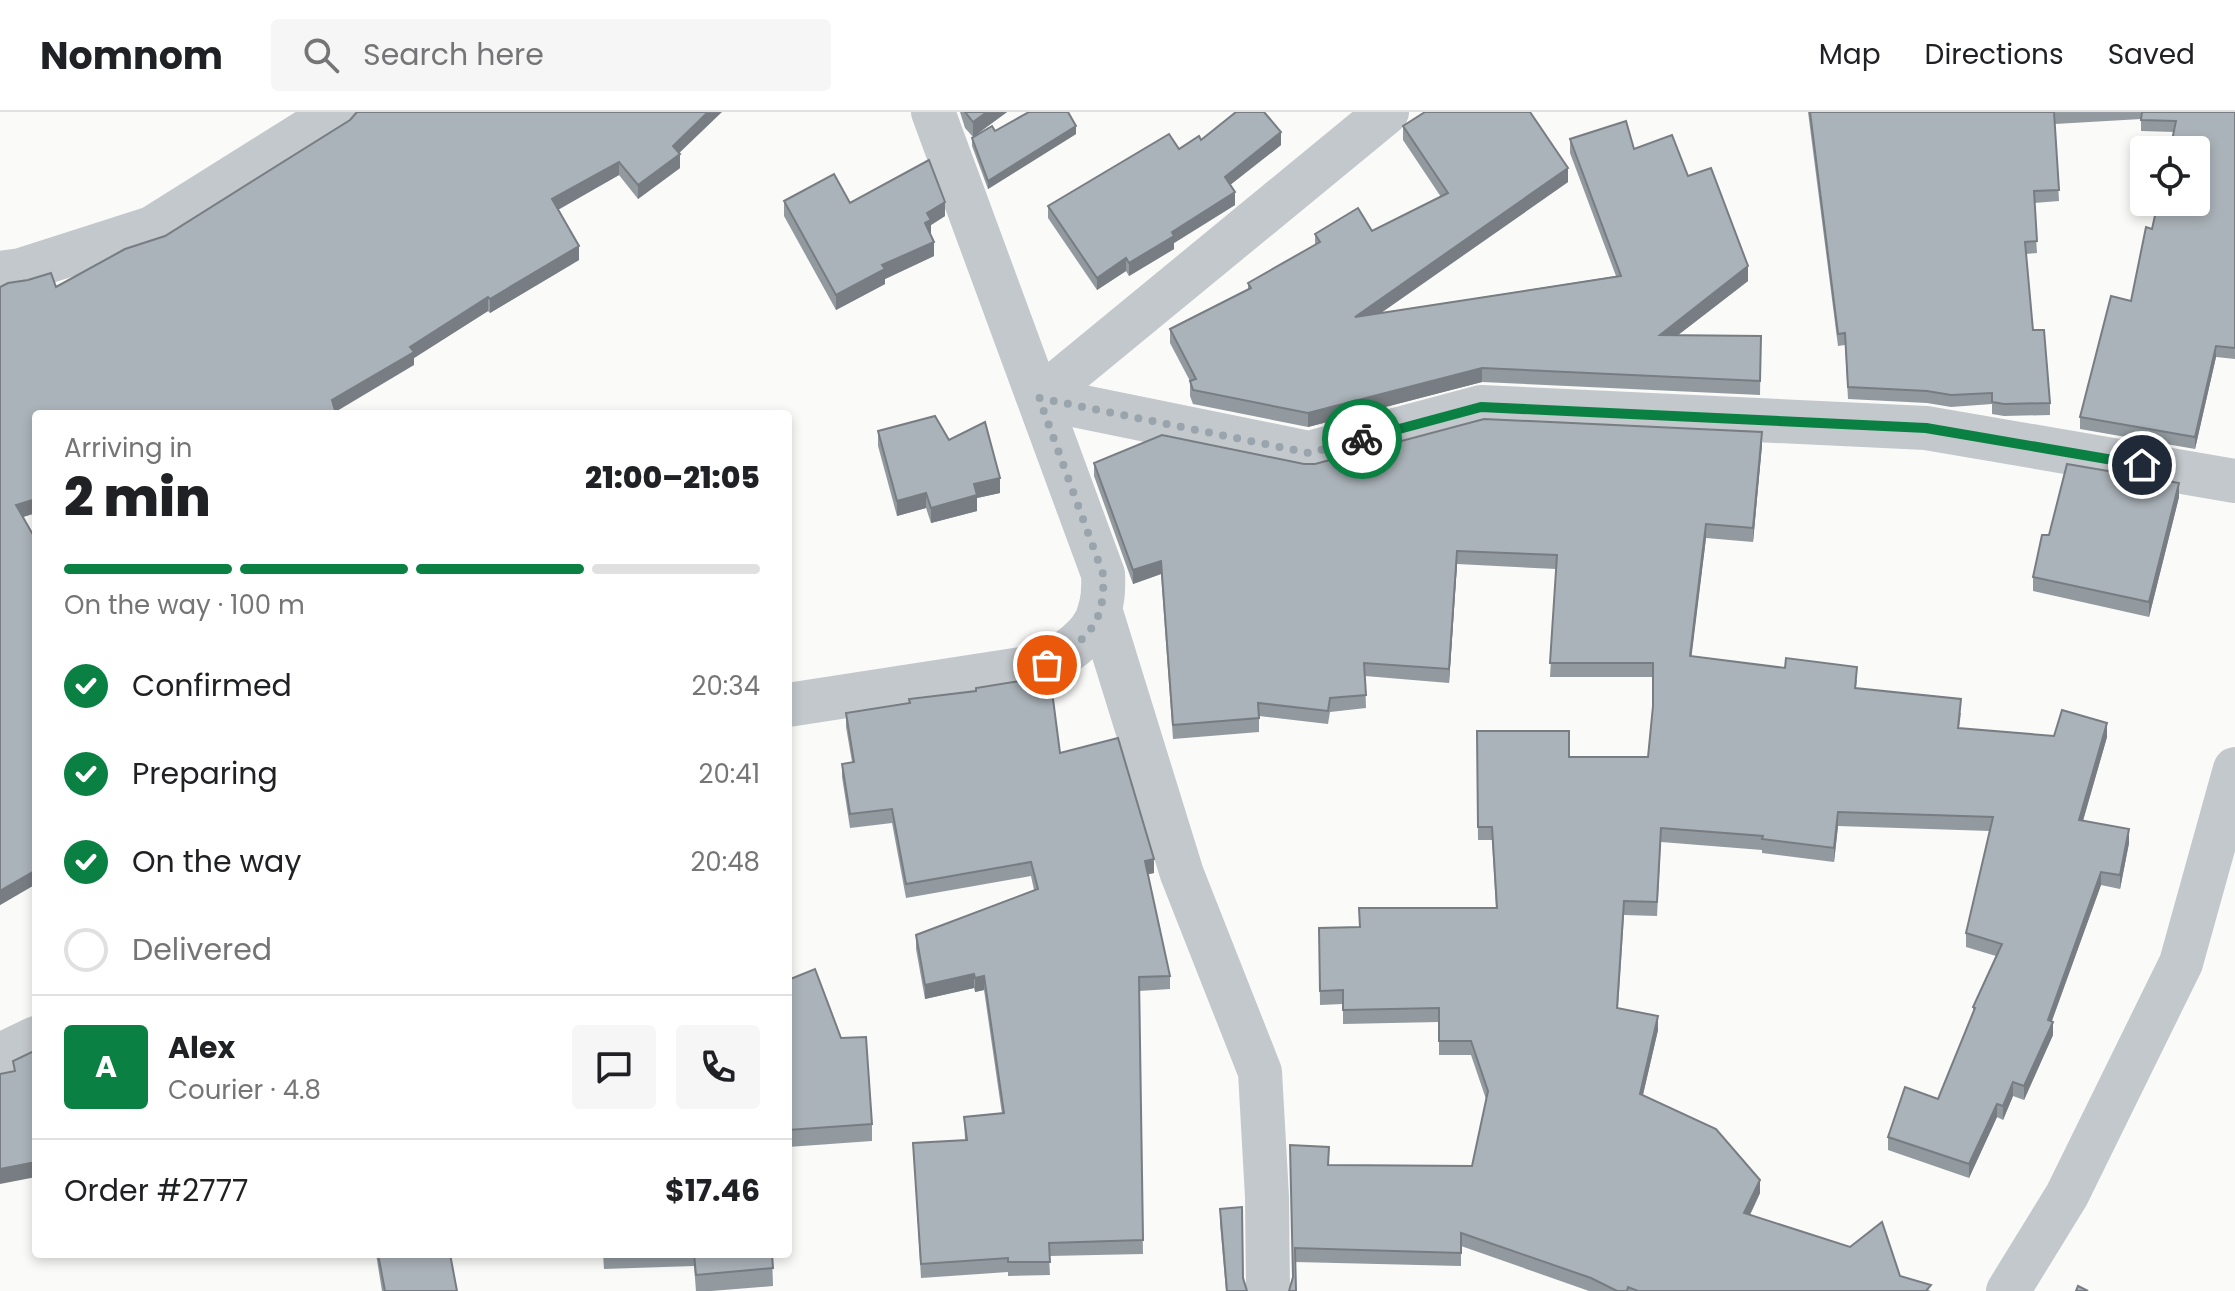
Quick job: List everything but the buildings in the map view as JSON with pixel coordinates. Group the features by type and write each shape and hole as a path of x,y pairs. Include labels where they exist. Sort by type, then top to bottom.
{"street":[{"path":"0,273 21,270 152,228 337,112"},
{"path":"792,704 1047,665 1093,629 1100,609 1104,591 1103,574 933,112"},
{"path":"1039,398 1387,112"},
{"path":"1039,398 1309,453 1481,407 1926,428 2235,481"},
{"path":"1100,609 1182,874 1260,1072 1267,1197 1268,1291"},
{"path":"2008,1291 2067,1195 2181,963 2235,769"},
{"path":"0,1055 32,1040"}],"way so far":[{"path":"1047,665 1093,629 1104,591 1103,574 1039,398 1309,453 1362,439"}],"route":[{"path":"1362,439 1481,407 1926,428 2142,465"}]}
